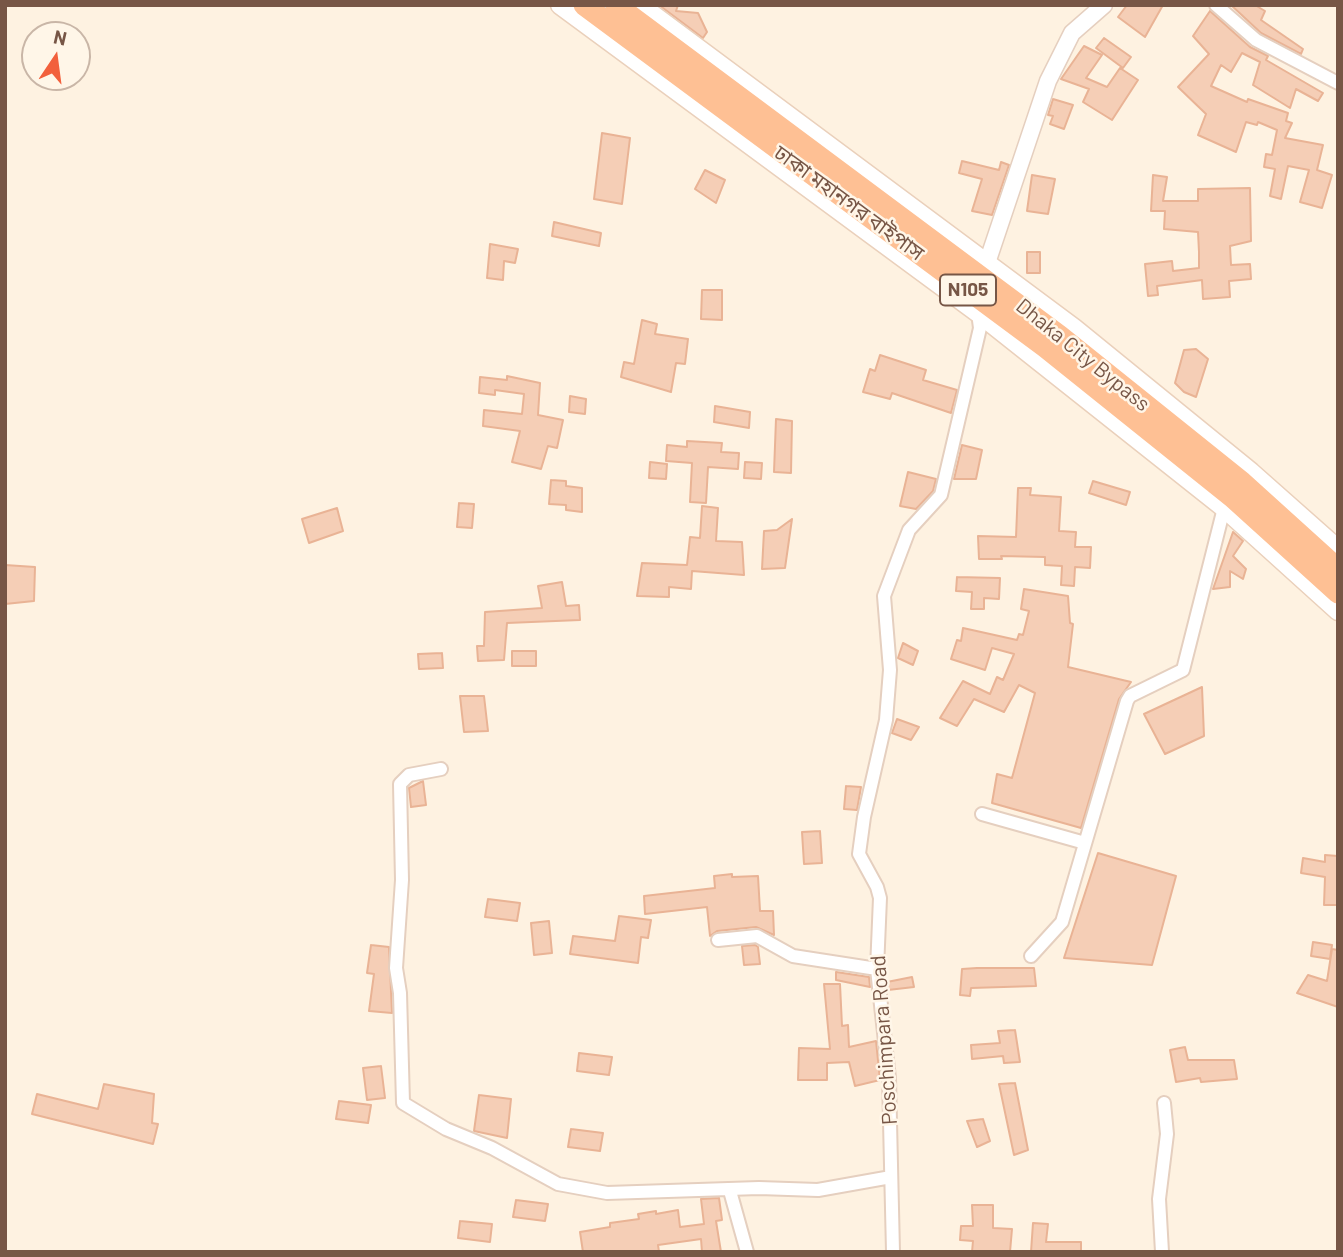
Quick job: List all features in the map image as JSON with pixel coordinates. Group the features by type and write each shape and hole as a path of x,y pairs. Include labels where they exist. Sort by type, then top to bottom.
{"highway":[{"name":"ঢাকা মহানগর বাইপাস","path":"584,5 1045,347 1232,497 1338,593"},
{"name":"Dhaka City Bypass","path":"616,5 1060,336 1241,482 1338,569"}],"main road":[{"path":"560,5 978,313 1224,508 1338,611"},
{"path":"640,5 1074,328 1251,472 1338,549"}],"street":[{"path":"988,262 1048,81 1072,33 1104,5"},
{"path":"1216,5 1256,40 1338,83"},
{"name":"Poschimpara Road","path":"893,1252 889,1078 877,969 880,898 877,887 859,855 864,817 886,720 890,670 884,596 909,530 941,495 980,328 978,313"},
{"path":"1031,957 1062,922 1127,701 1130,696 1183,670 1224,508"},
{"path":"441,769 409,775 400,784 402,880 396,968 400,993 403,1103 446,1129 492,1148 558,1184 607,1193 759,1188 830,1189 891,1177"},
{"path":"982,814 1086,843"},
{"path":"718,940 757,936 793,956 877,969"},
{"path":"1162,1252 1159,1199 1167,1134 1164,1103"},
{"path":"730,1191 747,1252"}],"building":[{"path":"659,5 678,5 676,11 698,13 707,32 703,38"},
{"path":"1127,5 1163,5 1145,37 1118,17"},
{"path":"1231,5 1255,5 1265,11 1261,20 1303,49 1301,54 1261,33"},
{"path":"1210,11 1250,47 1268,56 1266,60 1323,93 1318,101 1296,89 1290,108 1253,85 1260,62 1242,53 1231,72 1221,65 1211,86 1247,102 1248,99 1288,113 1286,121 1292,123 1285,138 1323,145 1317,170 1332,175 1322,208 1300,202 1309,170 1288,166 1281,199 1270,196 1275,169 1264,167 1266,154 1272,155 1277,130 1258,122 1257,125 1246,122 1236,152 1198,135 1206,114 1178,87 1209,54 1193,36"},
{"path":"1104,38 1131,57 1123,68 1096,48"},
{"path":"1084,46 1102,55 1086,78 1107,87 1120,68 1138,80 1112,120 1083,102 1089,89 1061,79"},
{"path":"1053,99 1073,105 1064,129 1050,124 1053,116 1048,115"},
{"path":"602,133 630,138 622,204 594,199"},
{"path":"962,161 999,170 1001,162 1009,165 992,215 972,211 982,179 959,173"},
{"path":"705,170 725,180 716,203 695,189"},
{"path":"1032,175 1055,179 1048,214 1027,211"},
{"path":"1153,175 1167,177 1163,201 1198,201 1198,189 1250,188 1251,241 1230,246 1231,265 1250,264 1251,279 1229,281 1230,297 1203,299 1202,280 1157,286 1158,295 1148,296 1145,264 1172,261 1173,271 1199,268 1198,232 1164,229 1165,211 1151,211"},
{"path":"554,222 601,233 599,246 552,236"},
{"path":"490,244 518,249 515,263 504,261 503,280 487,278"},
{"path":"1027,252 1040,252 1040,273 1027,273"},
{"path":"702,290 722,290 722,320 701,319"},
{"path":"642,320 657,324 655,334 688,339 685,364 676,363 671,392 621,377 624,362 634,364"},
{"path":"1196,349 1208,359 1196,397 1184,392 1175,383 1184,350"},
{"path":"880,355 926,370 923,380 957,390 951,413 892,393 890,399 863,392 870,369 875,371"},
{"path":"507,376 540,383 538,415 563,420 557,448 548,446 541,469 512,462 520,431 483,426 484,410 522,414 524,394 495,390 495,395 479,393 480,377 507,380"},
{"path":"570,396 586,399 585,414 569,412"},
{"path":"715,406 750,412 749,428 714,422"},
{"path":"776,419 792,421 791,473 774,472"},
{"path":"687,441 722,443 721,452 739,453 738,469 708,467 706,503 690,502 692,463 666,461 667,445 687,447"},
{"path":"962,445 982,450 976,479 954,479"},
{"path":"650,462 667,464 666,479 649,478"},
{"path":"745,462 762,463 761,479 744,478"},
{"path":"908,472 936,479 933,491 916,509 900,506"},
{"path":"551,480 566,481 566,486 582,488 582,512 566,510 566,505 549,504"},
{"path":"1093,481 1130,492 1126,505 1089,493"},
{"path":"1018,488 1031,488 1030,495 1061,497 1059,531 1076,532 1075,547 1091,547 1090,568 1075,567 1074,586 1061,585 1062,566 1045,565 1045,557 1001,556 1002,559 979,559 978,536 1016,537"},
{"path":"459,503 474,504 472,528 457,527"},
{"path":"702,506 718,508 716,541 742,542 744,575 692,571 691,589 669,587 669,597 637,596 642,563 687,565 690,537 700,538"},
{"path":"337,508 343,531 309,543 302,519"},
{"path":"792,519 785,568 762,569 764,531 777,530"},
{"path":"1233,532 1243,541 1233,556 1246,569 1243,579 1230,571 1230,587 1213,589"},
{"path":"5,565 35,567 34,601 5,604"},
{"path":"957,577 1000,578 999,599 984,598 984,609 971,609 972,592 956,591"},
{"path":"562,582 566,606 579,605 580,620 507,623 504,660 478,661 477,646 484,646 485,612 542,608 538,586"},
{"path":"1024,589 1068,596 1070,623 1073,624 1068,667 1131,682 1119,699 1081,828 992,803 997,774 1012,778 1035,693 1019,685 1004,712 974,699 957,726 940,718 963,681 990,694 997,677 1003,680 1014,654 992,648 985,670 951,659 957,640 961,641 963,628 1017,640 1019,634 1023,635 1029,611 1021,609"},
{"path":"903,643 918,651 913,665 898,658"},
{"path":"512,651 536,651 536,666 512,666"},
{"path":"442,653 443,668 419,669 418,654"},
{"path":"1202,687 1204,736 1165,754 1144,714"},
{"path":"460,696 484,696 488,731 464,732"},
{"path":"897,719 919,727 911,740 892,733"},
{"path":"423,781 426,805 411,807 409,788"},
{"path":"846,786 861,787 857,810 844,809"},
{"path":"820,831 822,863 804,864 802,832"},
{"path":"1098,853 1176,876 1152,965 1064,958"},
{"path":"1325,855 1338,856 1338,905 1324,905 1325,877 1301,873 1303,858 1325,862"},
{"path":"732,874 732,877 758,876 760,911 773,911 774,935 756,927 717,931 710,936 707,907 645,914 644,896 715,888 714,876"},
{"path":"488,899 520,903 517,921 485,917"},
{"path":"619,916 651,920 648,938 641,937 638,963 570,954 573,936 615,941"},
{"path":"549,921 552,953 534,955 531,923"},
{"path":"1313,942 1332,945 1330,959 1311,956"},
{"path":"371,945 389,947 392,1013 369,1011 374,974 367,973"},
{"path":"742,946 758,947 760,964 744,965"},
{"path":"1332,949 1338,950 1338,1007 1297,993 1308,975 1327,981"},
{"path":"1034,968 1036,986 971,988 970,996 960,995 962,969"},
{"path":"836,972 869,977 870,987 836,980"},
{"path":"912,977 914,987 888,990 887,982"},
{"path":"824,984 840,984 842,1026 848,1025 849,1047 876,1041 880,1080 855,1086 849,1062 827,1063 827,1080 798,1080 799,1048 830,1049"},
{"path":"1015,1030 1020,1062 1004,1063 1003,1056 972,1059 971,1045 1000,1043 998,1031"},
{"path":"1185,1047 1188,1060 1234,1060 1237,1079 1201,1082 1200,1078 1176,1082 1170,1050"},
{"path":"579,1053 612,1057 609,1075 577,1071"},
{"path":"381,1066 385,1098 367,1100 363,1068"},
{"path":"1015,1083 1028,1150 1014,1155 999,1084"},
{"path":"104,1084 154,1094 152,1123 158,1124 153,1144 32,1114 37,1094 98,1109"},
{"path":"479,1095 511,1099 507,1138 474,1131"},
{"path":"339,1101 371,1105 368,1123 336,1119"},
{"path":"983,1119 990,1141 977,1147 967,1121"},
{"path":"571,1129 603,1133 600,1151 568,1147"},
{"path":"719,1198 722,1220 716,1221 721,1252 702,1252 701,1239 658,1245 659,1252 583,1252 580,1232 610,1227 610,1223 639,1219 638,1214 656,1211 656,1214 678,1210 680,1227 704,1224 701,1199"},
{"path":"516,1200 548,1204 545,1221 513,1217"},
{"path":"972,1205 993,1205 993,1228 1012,1229 1010,1252 972,1252 973,1241 960,1240 961,1226 973,1226"},
{"path":"460,1221 492,1224 490,1242 458,1238"},
{"path":"1033,1223 1048,1224 1046,1242 1081,1242 1081,1252 1031,1252"}]}
